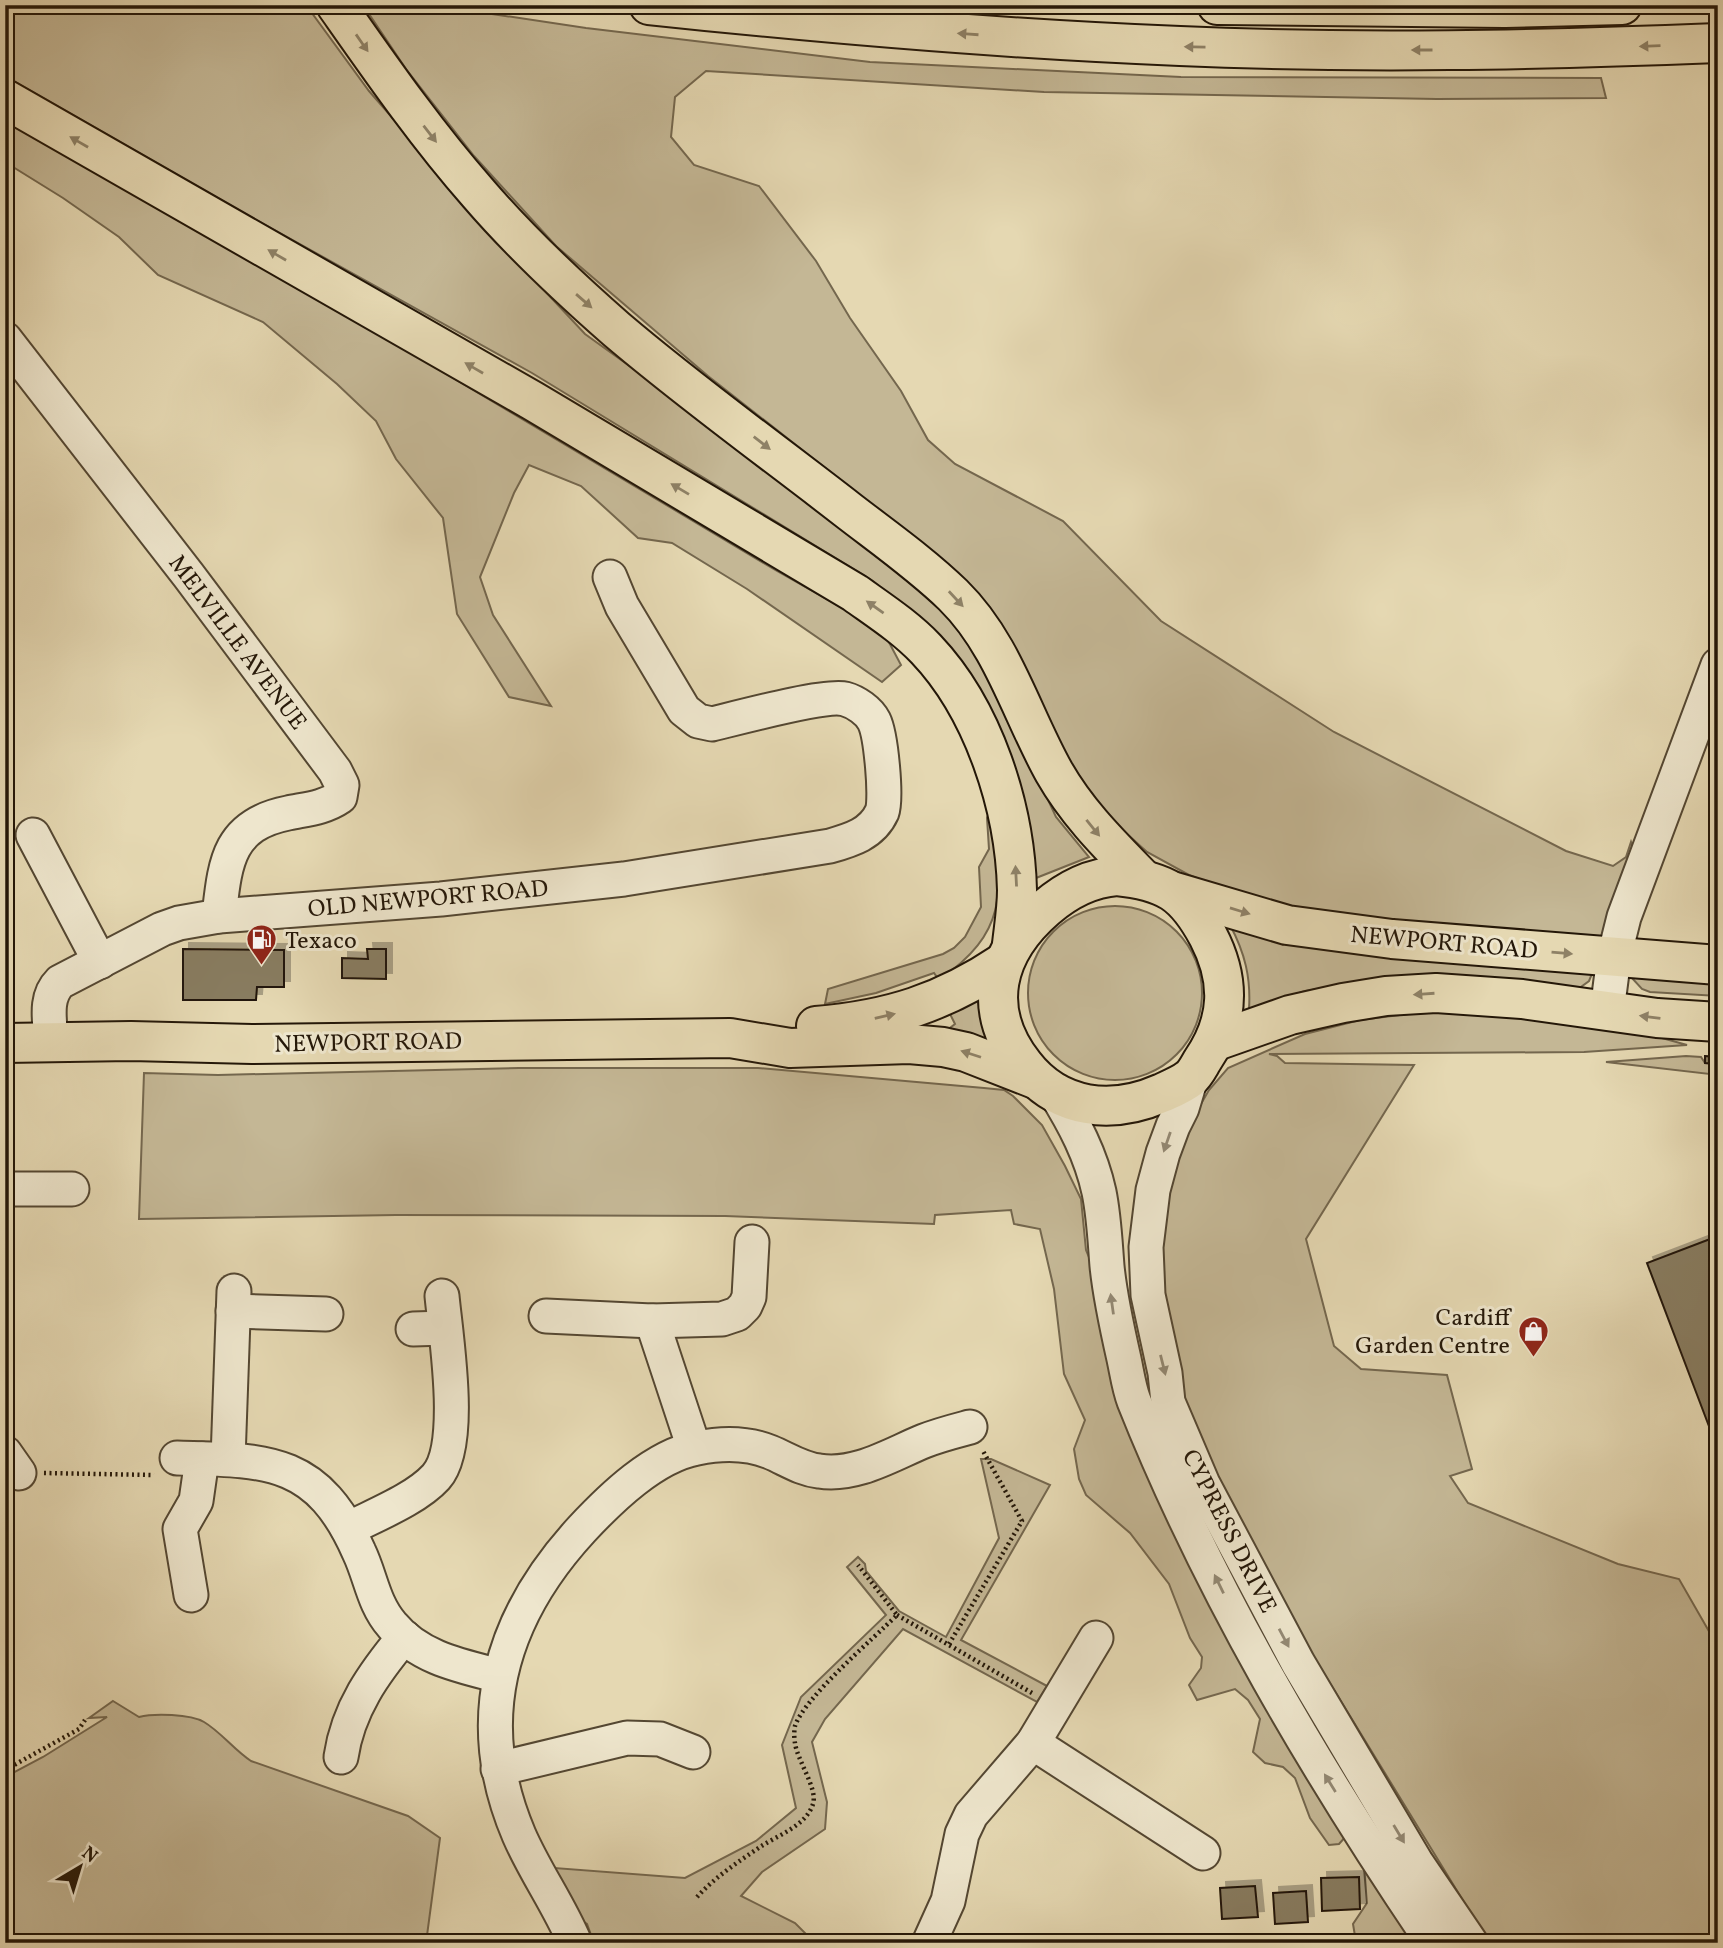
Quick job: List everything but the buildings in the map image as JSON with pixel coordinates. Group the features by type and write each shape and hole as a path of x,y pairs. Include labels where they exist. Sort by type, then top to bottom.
{"main road":[{"path":"5,99 533,401 855,593 901,626 927,650 967,707 990,756 1003,794 1013,844 1017,893 1008,953 997,995 1001,1027 1012,1050 1044,1085 1087,1106 1108,1106 1152,1097 1191,1078 1216,1041 1222,1023 1224,983 1219,961 1195,913 1102,838 1076,806 1054,772 989,640 954,596 905,554 618,331 562,281 477,192 388,80 336,5"},
{"path":"649,5 895,29 1183,46 1487,50 1718,43"},
{"path":"1217,5 1467,8 1622,5"},
{"path":"1008,953 1035,917 1057,898 1084,882 1117,876 1159,885"},
{"name":"NEWPORT ROAD","path":"1159,885 1287,925 1392,939 1718,965"},
{"name":"NEWPORT ROAD","path":"5,1042 252,1044 730,1038 793,1027 859,1021 909,1010 965,987 1008,953"},
{"name":"NEWPORT ROAD","path":"1216,1041 1290,1015 1386,996 1436,993 1522,999 1718,1022"},
{"name":"NEWPORT ROAD","path":"730,1038 790,1048 909,1044 943,1047 966,1052 1044,1085"}],"street":[{"name":"MELVILLE AVENUE","path":"5,339 197,587 335,771 342,785 340,797 328,805 271,816 238,838 228,856 223,876 219,916"},
{"name":"OLD NEWPORT ROAD","path":"51,1042 49,999 60,982 162,929 179,923 219,916 545,889 717,866 830,846 856,839 871,827 882,811 885,789 874,722 863,708 844,698 712,723 698,720 684,710 622,606 610,577"},
{"path":"1607,1011 1614,957 1624,917 1718,665"},
{"path":"33,835 100,962"},
{"name":"CYPRESS DRIVE","path":"1191,1078 1163,1153 1153,1190 1146,1247 1148,1295 1166,1373 1168,1402 1203,1484 1298,1663 1416,1861 1471,1943"},
{"name":"CYPRESS DRIVE","path":"1044,1085 1074,1124 1092,1167 1102,1212 1114,1315 1133,1398 1165,1470 1241,1628 1301,1736 1433,1943"},
{"path":"5,1189 72,1189"},
{"path":"545,1316 652,1321 722,1319 737,1314 749,1297 752,1242"},
{"path":"191,1595 180,1529 196,1501 234,1301 326,1314"},
{"path":"348,1529 424,1488 437,1476 464,1433 433,1318"},
{"path":"652,1321 694,1448"},
{"path":"575,1943 519,1833 498,1769 494,1742 496,1694 509,1644 548,1571 570,1542 612,1499 648,1470 694,1448 721,1444 743,1446 769,1452 797,1466 820,1472 843,1472 927,1440 970,1427"},
{"path":"202,1462 261,1462 305,1480 320,1492 348,1529 360,1554 376,1602 392,1625 404,1637 438,1660 500,1676"},
{"path":"341,1757 344,1737 354,1709 371,1678 404,1637"},
{"path":"929,1943 948,1901 962,1834 971,1815 1033,1742 1096,1638"},
{"path":"498,1769 627,1738 660,1739 694,1752"},
{"path":"1033,1742 1203,1853"}],"path":[{"path":"949,1644 1022,1521 970,1427"},
{"path":"12,1463 202,1462"},
{"path":"858,1565 897,1615 1055,1707"},
{"path":"696,1896 807,1815 814,1803 814,1793 799,1760 795,1726 814,1697 897,1615"},
{"path":"5,1770 79,1729 85,1720"}],"shaded area":[{"path":"5,5 306,5 369,91 585,334 745,449 935,600 986,667 1056,817 1089,857 1036,878 1029,825 1005,750 921,623 873,581 532,373 5,76"},
{"path":"363,5 432,5 586,28 870,62 1181,77 1601,78 1606,98 1437,99 1044,92 706,71 675,97 671,137 694,165 759,186 816,261 850,318 901,391 928,440 955,464 1063,521 1161,621 1334,732 1566,851 1613,866 1626,857 1631,842 1637,860 1614,930 1599,942 1339,922 1244,896 1189,875 1147,852 1105,814 1065,755 963,579 708,376 556,246 474,156 406,69"},
{"path":"5,121 232,246 777,571 883,631 901,665 882,682 747,589 672,543 638,538 581,486 529,465 514,493 480,577 493,615 551,706 509,697 457,614 443,518 396,459 376,421 337,384 263,322 158,275 119,237 5,162"},
{"path":"991,807 998,883 991,924 980,943 939,980 934,973 876,993 825,1004 828,989 943,954 965,937 981,907 979,867 989,849 987,818"},
{"path":"1115,906 1148,912 1177,931 1196,960 1202,993 1196,1026 1177,1055 1148,1074 1115,1080 1082,1074 1053,1055 1034,1026 1028,993 1034,960 1053,931 1082,912"},
{"path":"1230,925 1594,969 1589,981 1574,992 1371,981 1305,991 1249,1009 1246,966"},
{"path":"1631,977 1718,978 1718,996 1650,992 1642,989"},
{"path":"977,998 988,1045 946,1031 955,1024 949,1012"},
{"path":"1497,1011 1619,1026 1687,1045 1584,1052 1269,1054 1277,1056 1285,1063 1414,1065 1306,1239 1334,1346 1361,1369 1447,1375 1472,1469 1450,1476 1468,1503 1618,1564 1679,1579 1718,1647 1718,1943 1489,1943 1266,1579 1181,1406 1156,1292 1159,1213 1194,1116 1209,1090 1228,1068 1305,1034 1360,1020 1424,1012"},
{"path":"1701,1057 1705,1063 1718,1064 1718,1075 1606,1062"},
{"path":"519,1068 758,1068 1004,1090 1013,1096 1042,1125 1081,1199 1086,1250 1098,1279 1104,1323 1347,1835 1339,1844 1329,1845 1310,1818 1295,1778 1283,1767 1265,1763 1253,1752 1260,1719 1248,1700 1235,1689 1197,1700 1189,1685 1201,1668 1202,1657 1190,1638 1169,1584 1130,1533 1086,1495 1079,1479 1074,1449 1085,1420 1064,1374 1054,1289 1040,1229 1014,1224 1011,1210 935,1215 934,1224 725,1216 396,1215 139,1219 144,1073 218,1075"},
{"path":"981,1459 991,1459 1050,1485 961,1640 1047,1686 1037,1702 903,1629 825,1719 812,1742 827,1802 825,1829 762,1872 741,1896 795,1923 815,1943 594,1943 587,1924 563,1909 557,1891 555,1868 685,1878 756,1841 796,1808 782,1745 801,1697 886,1615 847,1567 858,1557 899,1611 946,1637 999,1538"},
{"path":"113,1701 139,1717 172,1715 198,1719 251,1761 408,1816 440,1838 426,1943 5,1943 5,1777 107,1717 89,1718"},
{"path":"1364,1868 1427,1943 1362,1943 1355,1936 1353,1924 1367,1903"}],"place":[{"name":"Texaco","path":"262,967"},
{"name":"Cardiff Garden Centre","path":"1533,1358"}]}
